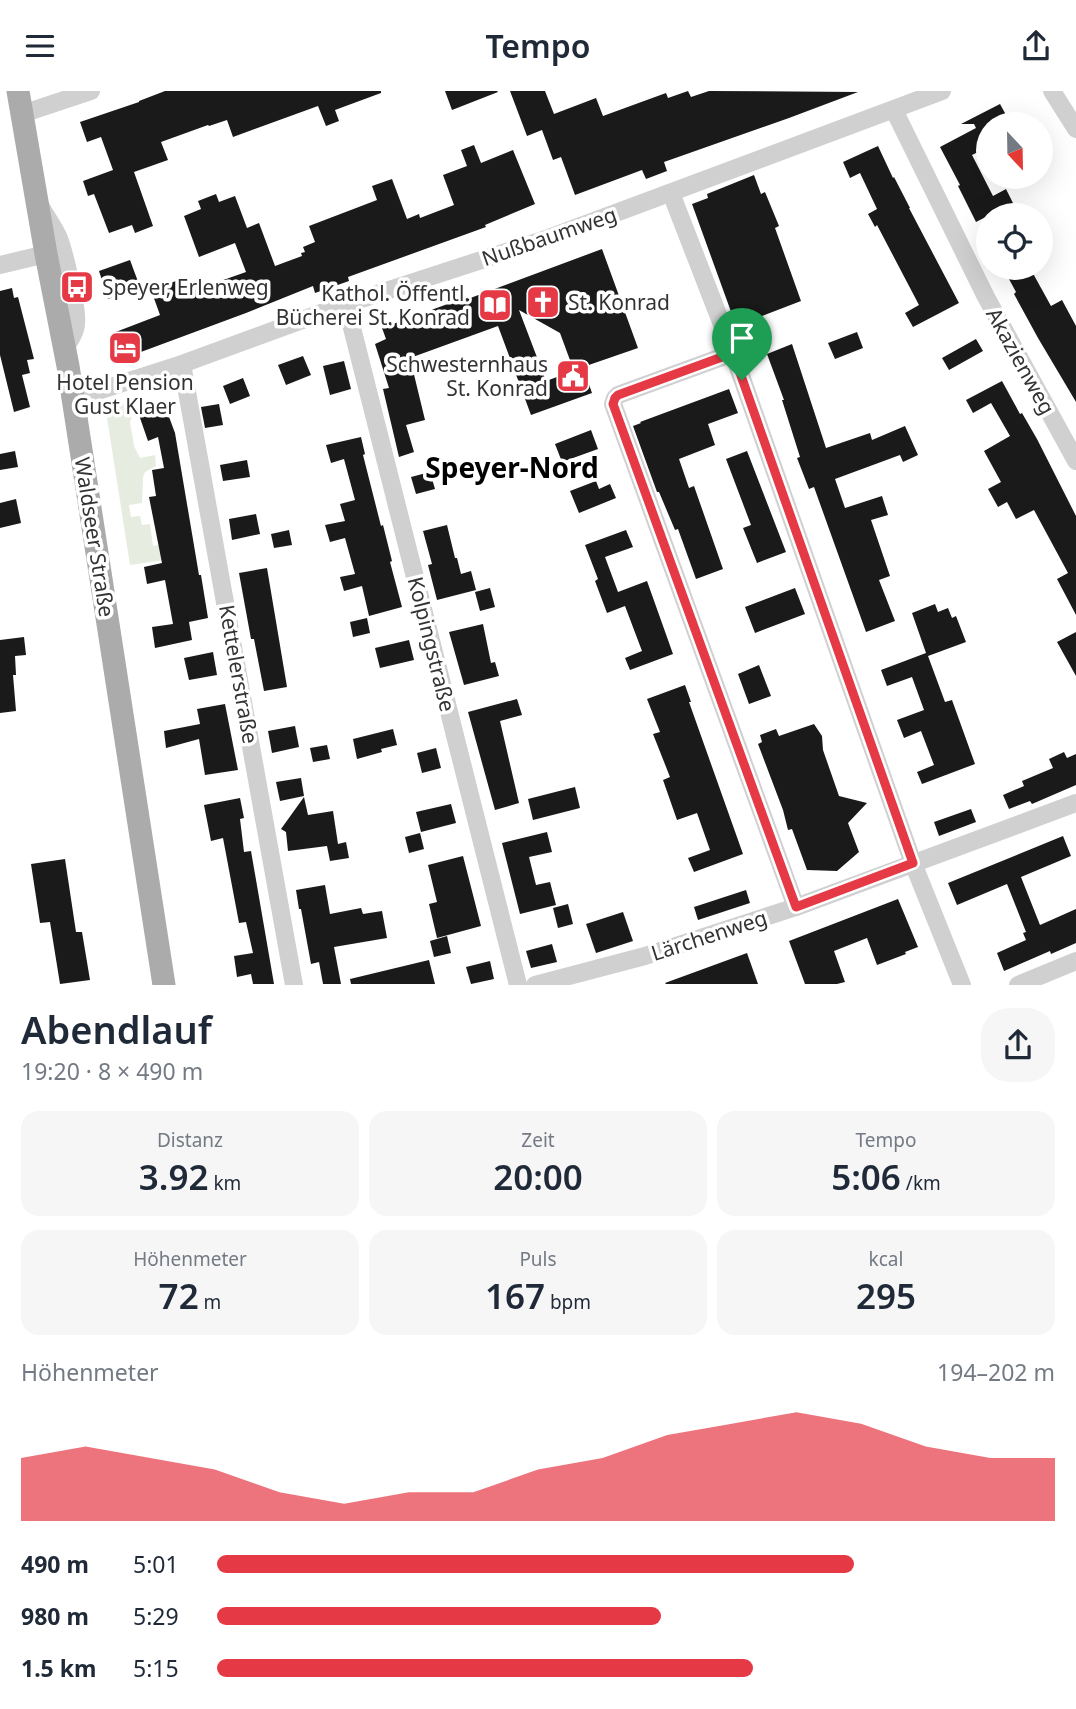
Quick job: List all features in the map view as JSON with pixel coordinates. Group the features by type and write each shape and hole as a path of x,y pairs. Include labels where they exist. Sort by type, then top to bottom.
{"main road":[{"name":"Waldseer Straße","path":"18,91 74,399 164,985"}],"street":[{"path":"22,114 91,91"},
{"name":"Nußbaumweg","path":"74,399 182,364 346,304 546,239 942,91"},
{"path":"1052,91 1072,122 1076,141"},
{"name":"Akazienweg","path":"894,110 986,297 1076,461"},
{"path":"671,193 733,353 913,863 962,985"},
{"path":"37,201 61,246 76,311 73,336 65,348"},
{"path":"0,265 46,254"},
{"name":"Kolpingstraße","path":"346,304 518,985"},
{"path":"733,353 618,395 613,404 796,907"},
{"name":"Kettelerstraße","path":"182,364 294,985"},
{"name":"Lärchenweg","path":"535,985 645,955 796,907 1076,803"},
{"path":"1018,985 1076,961"}],"shaded area":[{"path":"133,400 130,422 134,446 140,458 155,455 156,466 145,472 142,503 129,505 131,517 140,516 142,525 150,524 153,546 163,544 165,560 130,565 106,411"}],"building":[{"path":"165,91 381,93 335,110 339,121 326,126 318,106 233,137 227,120 161,142 168,160 134,172 153,226 135,233 132,225 109,233 94,194 88,196 83,181 113,170 101,137 87,142 80,122"},
{"path":"445,91 497,91 498,92 452,110"},
{"path":"510,91 545,91 554,114 596,98 603,116 666,93 668,98 688,91 691,97 709,91 858,92 664,162 667,171 646,179 642,170 575,195 561,157 553,160 542,130 527,136"},
{"path":"1000,104 1004,112 984,112"},
{"path":"976,116 976,128 974,124 961,124"},
{"path":"976,128 976,153 972,155 976,163 976,189 989,189 993,196 1006,189 1013,203 976,203 976,222 940,147"},
{"path":"474,145 481,163 513,150 535,204 485,225 486,227 348,277 349,281 315,293 313,286 122,359 113,333 160,315 151,290 187,277 192,291 246,272 235,243 199,257 184,216 201,209 198,201 216,194 219,202 235,196 247,228 259,223 275,266 302,256 301,253 305,252 303,247 315,242 309,226 377,200 372,186 392,179 407,219 419,214 420,218 454,205 443,175 467,166 461,150"},
{"path":"878,146 959,303 913,327 905,313 919,305 877,225 875,227 868,214 877,209 860,173 850,178 843,162"},
{"path":"754,175 761,194 765,192 779,226 775,228 801,301 757,318 763,334 742,342 692,204 708,198 707,194"},
{"path":"602,249 638,348 583,367 592,393 531,415 498,326 410,358 425,420 406,425 414,452 399,457 383,389 389,388 375,344 386,339 382,328 464,298 465,300","holes":["519,310 560,333 574,371 546,381"]},
{"path":"130,260 140,287 108,299 99,271"},
{"path":"1010,280 1037,280 1051,306 1062,300 1076,326 1076,402 1014,294 1016,292"},
{"path":"12,288 14,298 18,297 34,359 27,360 30,373 22,375 30,407 14,412 0,355 0,291"},
{"path":"857,332 863,348 835,359 828,343"},
{"path":"976,339 983,351 949,370 942,358"},
{"path":"792,344 826,448 870,433 872,440 905,426 918,455 903,462 900,455 835,479 845,508 882,496 888,515 871,520 890,576 879,580 895,621 866,632 814,487 809,489 797,458 800,457 784,400 767,354"},
{"path":"303,356 311,375 286,385 278,365"},
{"path":"344,361 351,389 330,395 323,366"},
{"path":"243,378 250,396 230,404 223,386"},
{"path":"1002,381 1037,439 1076,516 1076,615 1057,579 1068,573 1034,510 1016,519 1007,502 998,507 988,489 1001,482 984,451 1010,436 991,403 973,413 966,400"},
{"path":"729,389 738,413 708,424 715,445 679,459 689,488 694,486 723,569 696,579 678,529 675,530 657,492 633,426"},
{"path":"219,404 223,425 205,428 201,407"},
{"path":"165,406 175,433 208,618 189,622 192,640 155,648 152,627 173,624 165,580 147,584 144,567 162,563 149,497 156,496 152,470 164,468 158,437 148,441 139,415"},
{"path":"591,430 598,449 562,462 555,444"},
{"path":"361,437 363,455 402,607 369,616 362,586 344,591 340,577 355,574 345,538 330,542 325,525 345,521 340,504 355,500 344,459 331,463 326,445"},
{"path":"15,451 18,467 0,470 0,454"},
{"path":"747,451 786,552 757,563 743,528 751,525 726,459"},
{"path":"247,460 250,477 223,481 220,465"},
{"path":"430,472 435,489 416,494 411,477"},
{"path":"596,481 599,489 610,484 616,498 579,513 570,491"},
{"path":"16,499 21,523 0,528 0,503"},
{"path":"256,514 260,534 232,540 229,519"},
{"path":"447,525 461,574 471,571 476,590 437,600 428,565 432,564 423,531"},
{"path":"289,530 292,545 274,548 271,534"},
{"path":"626,530 633,547 605,557 618,592 647,581 673,654 630,670 625,658 642,651 625,606 607,613 585,545"},
{"path":"267,568 287,687 264,691 239,573"},
{"path":"490,588 495,607 480,611 475,592"},
{"path":"795,588 805,614 755,633 745,607"},
{"path":"935,604 938,612 948,608 952,618 956,616 966,642 928,656 945,702 952,700 975,764 922,784 917,772 934,765 921,731 904,738 897,720 924,710 912,677 887,686 881,670 926,653 912,613"},
{"path":"367,618 370,633 353,637 350,622"},
{"path":"483,624 491,663 495,662 499,676 464,685 449,632"},
{"path":"1076,632 1076,676 1057,642"},
{"path":"24,637 26,655 15,656 16,675 13,675 16,711 0,713 0,640"},
{"path":"409,640 414,660 380,668 375,648"},
{"path":"213,652 217,675 189,680 184,658"},
{"path":"759,665 771,696 749,704 738,674"},
{"path":"685,685 743,854 694,872 688,858 710,850 697,813 677,820 663,780 670,777 653,734 660,732 647,699"},
{"path":"517,699 522,715 500,721 519,803 495,810 468,712"},
{"path":"225,704 238,770 205,775 199,739 166,748 164,731 200,724 197,709"},
{"path":"814,724 822,736 823,750 839,796 867,803 848,823 859,852 837,871 807,870 792,829 788,830 758,744 762,742 760,735 776,729 779,736"},
{"path":"295,726 299,747 272,753 268,731"},
{"path":"393,729 397,745 357,759 353,739"},
{"path":"327,745 330,759 313,762 310,748"},
{"path":"436,748 441,768 422,773 417,753"},
{"path":"1064,752 1067,758 1076,754 1076,785 1032,804 1030,801 1009,809 1003,795 1024,786 1022,781 1053,768 1049,759"},
{"path":"301,778 304,796 280,801 276,782"},
{"path":"575,787 580,808 533,820 528,799"},
{"path":"304,797 308,815 333,811 338,844 346,842 349,858 330,861 327,846 288,851 286,832 281,829"},
{"path":"240,798 244,818 240,819 244,852 251,851 274,984 253,984 251,974 237,977 234,956 253,953 246,922 239,923 223,838 211,841 204,805"},
{"path":"451,804 456,823 421,832 416,812"},
{"path":"971,809 976,822 939,836 934,822"},
{"path":"547,832 552,852 529,857 536,885 550,882 556,905 520,914 502,843"},
{"path":"420,833 424,849 409,853 405,837"},
{"path":"1063,836 1071,856 1021,877 1040,925 1076,909 1076,943 1004,971 997,953 1026,940 1023,933 1026,932 1007,884 957,905 948,883"},
{"path":"463,856 481,926 437,938 429,904 437,902 428,865"},
{"path":"65,859 76,932 82,932 90,980 60,984 50,922 40,923 31,864"},
{"path":"325,885 330,914 361,908 363,914 382,911 387,938 334,947 341,984 323,984 319,962 311,964 299,909 296,890"},
{"path":"746,890 750,903 698,920 694,907"},
{"path":"898,899 918,947 877,965 867,938 834,951 845,982 805,984 789,941"},
{"path":"568,904 573,924 558,928 553,908"},
{"path":"623,912 633,941 596,953 586,924"},
{"path":"447,936 451,953 434,957 430,941"},
{"path":"552,944 557,962 531,968 526,951"},
{"path":"747,953 758,984 665,983"},
{"path":"429,960 435,984 351,984 350,979"},
{"path":"490,961 494,979 471,984 466,967"}],"place":[{"name":"Speyer, Erlenweg","path":"77,287"},
{"name":"St. Konrad","path":"543,302"},
{"name":"Kathol. Öffentl. Bücherei St. Konrad","path":"495,305"},
{"name":"Hotel Pension Gust Klaer","path":"125,348"},
{"name":"Schwesternhaus St. Konrad","path":"573,376"}],"district":[{"name":"Speyer-Nord","path":"512,467"}],"route":[{"path":"733,353 742,380 913,863 796,907 613,404 618,395 733,353"}]}
